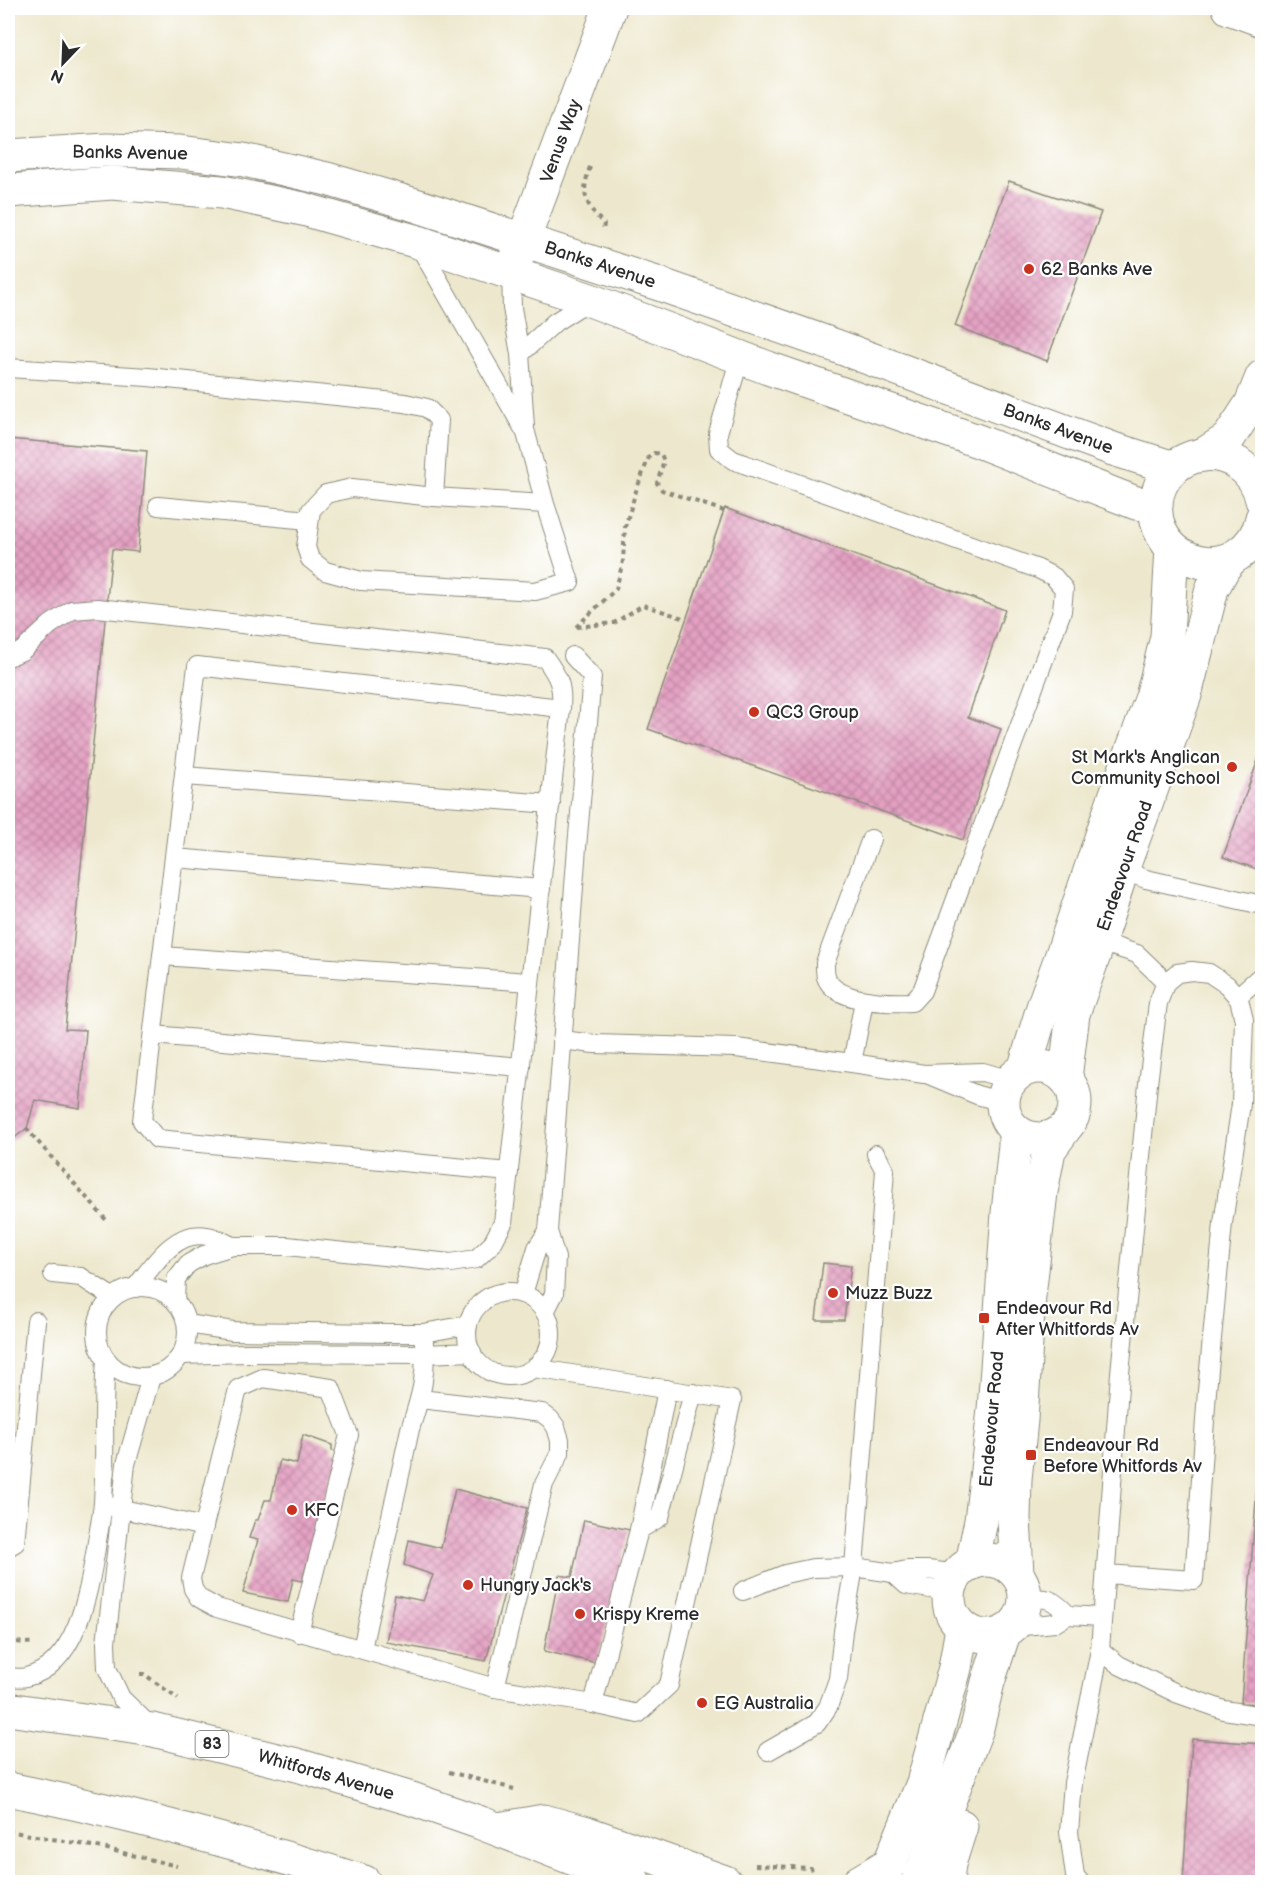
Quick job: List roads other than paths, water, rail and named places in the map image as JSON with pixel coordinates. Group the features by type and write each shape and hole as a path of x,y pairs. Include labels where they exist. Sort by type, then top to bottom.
{"street":[{"name":"Venus Way","path":"512,273 610,8"},
{"path":"1229,8 1263,20"},
{"name":"Banks Avenue","path":"8,156 107,150 180,152 244,160 327,179 656,283 847,350 1113,449 1174,468"},
{"name":"Banks Avenue","path":"8,191 112,183 222,192 303,209 417,242 590,300 740,357 978,441 1137,503 1156,505"},
{"path":"1232,558 1205,563 1187,558 1172,548 1161,534 1157,523 1156,505 1163,481 1174,468 1187,460 1203,455 1228,439 1251,404 1263,377"},
{"path":"1203,455 1224,457 1243,466 1255,480 1262,499"},
{"path":"1262,499 1263,485"},
{"name":"Endeavour Road","path":"960,1576 981,1521 993,1410 1015,1145 1013,1095 1044,1004 1122,870 1185,695 1212,589 1224,567 1253,541 1263,518"},
{"name":"Endeavour Road","path":"1065,1078 1084,936 1112,805 1152,697 1167,637 1172,548"},
{"path":"1042,1067 1055,1070 1065,1078 1072,1089 1075,1103 1073,1116 1065,1128 1054,1136 1041,1139 1027,1137 1013,1095 1030,1068 1042,1067"},
{"name":"Endeavour Road","path":"918,1882 977,1728 988,1682 1015,1608 1015,1479 1022,1420 1029,1296 1041,1192 1049,1150 1065,1128"},
{"path":"984,1560 996,1561 1007,1566 1015,1608 994,1636 972,1634 962,1628 954,1618 950,1605 960,1576 984,1560"},
{"path":"859,1882 887,1873 923,1783 955,1668 962,1628"},
{"path":"947,1882 949,1864 992,1728 998,1700 988,1682"},
{"name":"Whitfords Avenue","path":"8,1708 153,1730 297,1765 412,1799 634,1882"},
{"path":"8,1789 70,1801 170,1826 364,1882"},
{"path":"498,1830 544,1821 587,1833 725,1882"}],"lane":[{"path":"417,242 526,433"},
{"path":"512,273 512,308 520,354 526,433 545,504 570,582 535,591 361,580 325,571 310,560 306,548 311,510 326,494 352,488 434,497 545,504"},
{"path":"520,354 555,322 590,300"},
{"path":"740,357 718,433 719,449 733,459 1038,569 1054,577 1064,589 1062,611 922,991 912,1002 889,1004 864,1001 838,991 826,978 825,963 871,840"},
{"path":"8,368 148,377 405,403 427,408 440,420 434,497"},
{"path":"158,506 309,520"},
{"path":"8,657 22,651 50,625 72,610 98,608 545,658 558,676 562,695 561,708 509,1172 503,1223 492,1244 476,1259 451,1263 287,1246 233,1246 204,1255 188,1264 176,1279 175,1301"},
{"path":"545,1312 554,1294 556,1258 548,1232 592,677 573,656"},
{"path":"509,1172 157,1139 142,1121 197,666 561,708"},
{"path":"184,776 550,804"},
{"path":"174,858 541,889"},
{"path":"1122,870 1146,879 1263,905"},
{"path":"1084,936 1137,954 1166,982"},
{"path":"162,956 530,982"},
{"path":"1080,1882 1075,1876 1069,1832 1073,1783 1100,1650 1120,1373 1158,1003 1166,982 1178,973 1192,971 1209,973 1227,985 1237,997 1244,1020 1241,1104 1223,1223 1207,1391 1194,1580 1106,1574"},
{"path":"1237,997 1263,975"},
{"path":"852,1063 864,1001"},
{"path":"153,1035 521,1067"},
{"path":"562,1040 594,1044 736,1048 924,1074 977,1095 1013,1095"},
{"path":"768,1751 817,1723 828,1707 838,1679 843,1631 854,1567 885,1171 876,1154"},
{"path":"523,1294 537,1248 548,1232"},
{"path":"135,1288 163,1253 179,1240 191,1236 208,1236 233,1246"},
{"path":"53,1274 81,1277 112,1298"},
{"path":"135,1288 157,1289 175,1301 187,1324 186,1345 174,1365 163,1373 138,1378 125,1375 105,1360 96,1339 96,1327 105,1305 112,1298 135,1288"},
{"path":"500,1293 523,1294 536,1301 545,1312 551,1334 549,1346 539,1362 523,1373 511,1376 488,1370 472,1352 468,1339 468,1325 472,1314 489,1297 500,1293"},
{"path":"8,1547 15,1543 36,1321"},
{"path":"187,1324 233,1331 423,1333 468,1325"},
{"path":"362,1649 410,1430 420,1399 424,1378 423,1333"},
{"path":"182,1355 472,1352"},
{"path":"105,1360 103,1388 105,1444 111,1506 107,1668 121,1698 153,1730"},
{"path":"299,1633 349,1435 331,1388 263,1378 238,1389 192,1578 193,1589 199,1598 216,1608 299,1633 495,1688 638,1714 669,1685 732,1400 561,1372 558,1367 539,1362"},
{"path":"8,1677 24,1678 39,1673 51,1665 66,1647 80,1618 111,1506 126,1464 151,1377"},
{"path":"593,1704 639,1530 668,1389"},
{"path":"639,1530 660,1517 693,1393"},
{"path":"420,1399 542,1413 556,1427 560,1440 560,1452 544,1484 495,1688"},
{"path":"111,1506 204,1527"},
{"path":"743,1590 785,1574 813,1568 854,1567 893,1573 906,1585 960,1576"},
{"path":"1015,1608 1040,1597 1056,1602 1068,1615"},
{"path":"1015,1608 1054,1623 1068,1615 1102,1617"},
{"path":"1100,1650 1119,1665 1176,1693 1224,1710 1263,1716"}],"place":[{"name":"62 Banks Ave","path":"1029,269"},
{"name":"QC3 Group","path":"754,712"},
{"name":"St Mark's Anglican Community School","path":"1232,767"},
{"name":"Muzz Buzz","path":"833,1293"},
{"name":"Endeavour Rd After Whitfords Av","path":"984,1318"},
{"name":"Endeavour Rd Before Whitfords Av","path":"1031,1455"},
{"name":"KFC","path":"292,1510"},
{"name":"Hungry Jack's","path":"468,1585"},
{"name":"Krispy Kreme","path":"580,1614"},
{"name":"EG Australia","path":"702,1703"}]}
